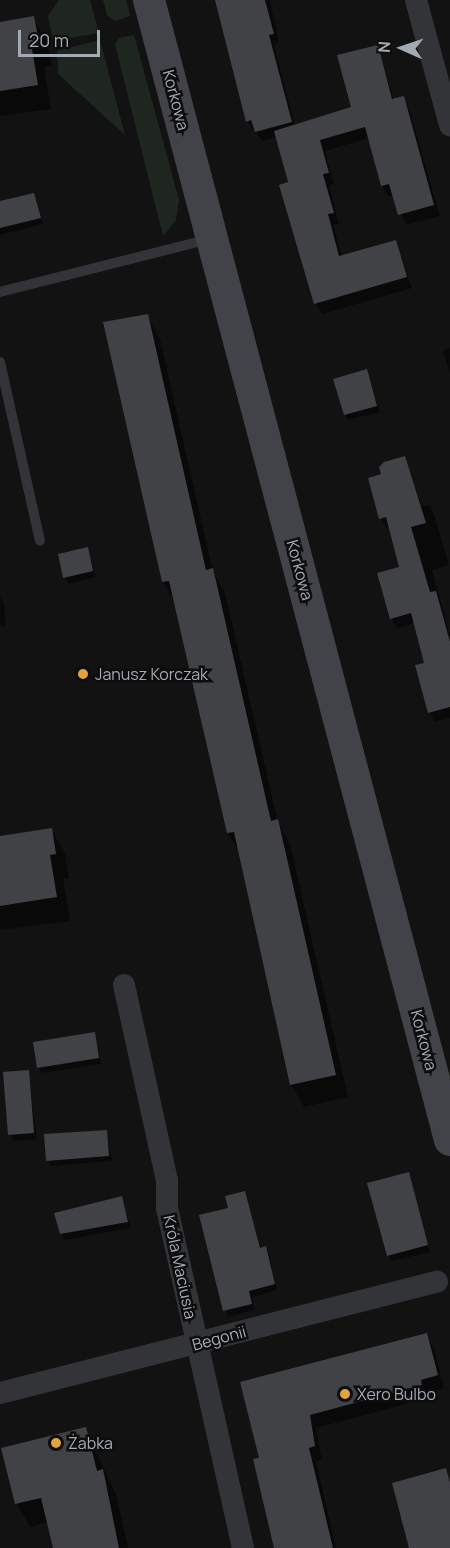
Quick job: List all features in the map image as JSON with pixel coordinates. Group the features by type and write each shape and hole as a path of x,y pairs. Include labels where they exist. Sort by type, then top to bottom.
{"street":[{"name":"Korkowa","path":"148,0 213,238 450,1140"},
{"path":"416,0 450,124"},
{"name":"Króla Maciusia","path":"124,985 167,1180 167,1208 243,1548"},
{"name":"Begonii","path":"0,1393 437,1282"}],"lane":[{"path":"0,292 213,238"},
{"path":"0,362 40,541"}],"shaded area":[{"path":"59,0 90,0 99,33 53,41 48,16"},
{"path":"103,0 126,0 130,16 115,21 107,15"},
{"path":"134,35 179,200 176,220 163,236 115,44 119,38"},
{"path":"100,40 125,135 58,74 57,51"}],"building":[{"path":"215,0 265,0 274,34 269,35 292,122 255,132 251,120 246,122"},
{"path":"34,16 39,42 31,43 38,85 0,91 0,22"},
{"path":"378,45 392,99 404,96 434,205 398,215 389,184 381,186 365,127 320,140 329,173 323,174 334,213 328,214 339,256 396,240 407,277 314,304 279,185 288,182 274,131 351,107 337,55"},
{"path":"34,193 41,218 0,228 0,201"},
{"path":"148,314 206,570 213,568 271,821 278,819 336,1075 290,1085 234,832 227,833 169,581 162,582 103,322"},
{"path":"367,369 377,406 344,415 333,379"},
{"path":"405,456 426,523 411,527 430,592 436,591 450,642 450,707 428,713 415,665 424,663 411,613 390,619 377,573 399,567 386,517 379,519 368,478 381,474 379,467 384,462"},
{"path":"88,547 93,571 63,578 58,554"},
{"path":"52,828 56,854 50,855 57,897 0,906 0,836"},
{"path":"95,1032 99,1058 37,1068 33,1042"},
{"path":"29,1070 34,1133 8,1135 3,1072"},
{"path":"107,1130 109,1156 46,1161 44,1134"},
{"path":"409,1172 428,1245 387,1256 367,1183"},
{"path":"245,1191 260,1248 266,1246 275,1284 249,1291 252,1304 223,1311 199,1215 228,1208 225,1196"},
{"path":"122,1196 128,1222 60,1234 54,1213"},
{"path":"427,1333 438,1375 421,1380 422,1385 310,1415 315,1446 309,1448 333,1548 274,1548 253,1459 259,1458 240,1382"},
{"path":"86,1427 97,1471 103,1469 119,1548 53,1548 41,1498 15,1504 1,1448"},
{"path":"446,1468 450,1483 450,1548 409,1548 392,1483"}],"place":[{"name":"Janusz Korczak","path":"83,674"},
{"name":"Xero Bulbo","path":"345,1394"},
{"name":"Żabka","path":"56,1443"}]}
